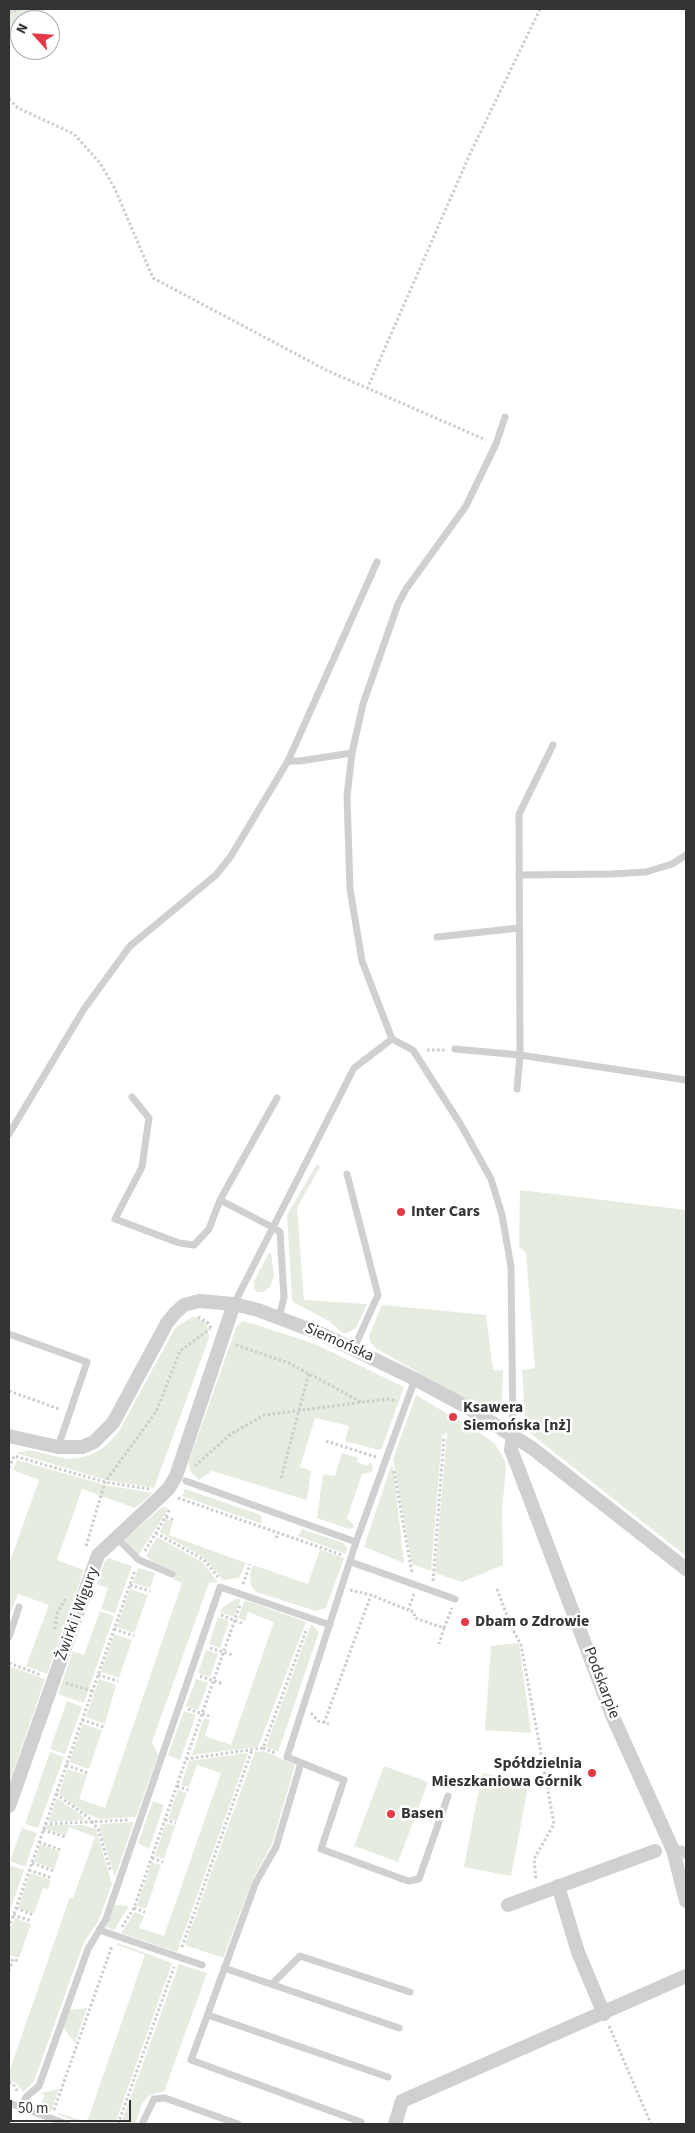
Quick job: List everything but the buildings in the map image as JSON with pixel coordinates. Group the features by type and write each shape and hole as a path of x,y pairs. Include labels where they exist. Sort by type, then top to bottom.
{"street":[{"name":"Siemońska","path":"9,1436 58,1447 82,1447 94,1442 104,1434 126,1401 167,1323 184,1305 199,1301 234,1304 279,1318 354,1348 415,1379 513,1435 567,1474 686,1569"},
{"name":"Żwirki i Wigury","path":"9,1806 98,1555 165,1492 176,1476 234,1304"},
{"name":"Podskarpie","path":"513,1435 511,1450 513,1456 612,1714 680,1849 686,1902"},
{"path":"508,1905 655,1851"},
{"path":"558,1886 578,1952 604,2014"},
{"path":"396,2124 402,2101 604,2014 686,1976"}],"lane":[{"path":"505,417 496,444 466,506 406,589 398,604 363,704 352,753 347,796 350,889 362,961 392,1039 414,1050 461,1125 491,1179 502,1215 511,1267 513,1435"},
{"path":"9,1134 84,1009 130,946 216,875 231,856 288,761 377,562"},
{"path":"516,1089 520,1055 519,814 553,745"},
{"path":"288,761 352,753"},
{"path":"519,875 646,872 672,864 686,855"},
{"path":"437,937 519,928"},
{"path":"234,1304 354,1068 392,1039"},
{"path":"455,1049 520,1055 686,1080"},
{"path":"132,1097 149,1118 142,1167 115,1219 179,1242 194,1245 209,1229 220,1200 277,1098"},
{"path":"347,1174 378,1295 354,1348"},
{"path":"220,1200 280,1232 284,1297 279,1318"},
{"path":"9,1334 87,1362 58,1447"},
{"path":"415,1379 356,1542 287,1757 344,1780 321,1849 408,1881 420,1879 448,1796"},
{"path":"186,1481 356,1542"},
{"path":"117,1538 140,1560 172,1574"},
{"path":"351,1560 455,1599"},
{"path":"21,2108 26,2097 39,2086 88,1948 106,1919 220,1587 330,1625"},
{"path":"9,1637 20,1607"},
{"path":"301,1763 276,1847 256,1882 191,2060 361,2122"},
{"path":"680,1849 686,1856"},
{"path":"99,1930 202,1965"},
{"path":"272,1984 300,1956 410,1992"},
{"path":"224,1968 399,2028"},
{"path":"208,2015 388,2077"},
{"path":"142,2124 154,2099 165,2098 238,2124"},
{"path":"9,2103 67,2124"}],"path":[{"path":"9,13 18,9"},
{"path":"367,389 470,154 540,9"},
{"path":"9,99 18,108 74,134 100,163 115,189 153,278 328,371 496,444"},
{"path":"414,1050 455,1049"},
{"path":"211,1328 211,1337"},
{"path":"228,1342 309,1372 364,1404"},
{"path":"281,1478 309,1372"},
{"path":"9,1391 69,1412"},
{"path":"188,1470 196,1465 214,1446 264,1415 388,1400 406,1403"},
{"path":"432,1591 444,1437"},
{"path":"326,1441 393,1463 414,1584 414,1592 408,1610"},
{"path":"9,1468 14,1456 105,1482 155,1490"},
{"path":"9,1928 130,1584 140,1560 177,1498 192,1506 234,1518 351,1560"},
{"path":"166,1517 174,1520"},
{"path":"232,1523 234,1518"},
{"path":"156,1533 204,1560 221,1581 220,1587"},
{"path":"276,1538 278,1533"},
{"path":"51,2119 109,1954 117,1936 134,1908 152,1858 234,1620 250,1564"},
{"path":"130,1584 150,1591"},
{"path":"342,1588 371,1595 414,1612 415,1618 444,1628"},
{"path":"497,1589 511,1626 521,1645 554,1824 534,1859 537,1883 541,1893"},
{"path":"324,1722 371,1595"},
{"path":"439,1644 455,1599"},
{"path":"212,1612 244,1624"},
{"path":"186,1759 263,1748 311,1618"},
{"path":"114,1630 134,1636"},
{"path":"200,1644 233,1655"},
{"path":"9,1663 36,1673"},
{"path":"190,1673 223,1684"},
{"path":"98,1674 118,1681"},
{"path":"54,1679 92,1692"},
{"path":"179,1706 212,1717"},
{"path":"302,1710 312,1714 318,1720 329,1724"},
{"path":"82,1720 104,1727"},
{"path":"118,2124 252,1750"},
{"path":"66,1765 88,1773"},
{"path":"177,1786 188,1790"},
{"path":"56,1794 89,1818 98,1829 113,1880 119,1881"},
{"path":"45,1824 134,1819 140,1821"},
{"path":"165,1820 176,1823"},
{"path":"43,1830 66,1837"},
{"path":"39,1842 61,1850"},
{"path":"152,1858 163,1862"},
{"path":"32,1863 54,1871"},
{"path":"29,1870 52,1878"},
{"path":"16,1908 34,1915"},
{"path":"134,1908 145,1912"},
{"path":"9,1911 32,1921"},
{"path":"109,1954 115,1956"},
{"path":"14,1973 9,1971 11,1958 18,1961"},
{"path":"99,1982 105,1984"},
{"path":"89,2011 95,2013"},
{"path":"604,2014 651,2124"},
{"path":"80,2038 86,2040"},
{"path":"70,2067 75,2069"},
{"path":"60,2094 66,2096"}],"shaded area":[{"path":"9,9 48,9 10,10 9,31"},
{"path":"317,1164 320,1167 297,1208 304,1300 367,1304 356,1328 347,1333 343,1333 329,1321 293,1302 292,1298 287,1215"},
{"path":"520,1190 686,1210 686,1556 526,1430 522,1370 535,1368 526,1253 519,1247"},
{"path":"269,1253 271,1253 274,1276 270,1287 263,1292 257,1292 254,1289 254,1281"},
{"path":"382,1305 486,1315 493,1370 503,1370 502,1402 500,1406 497,1409 488,1411 375,1348 369,1336"},
{"path":"192,1317 196,1317 207,1324 209,1338 154,1488 106,1480 16,1453 29,1450 67,1459 90,1455 103,1448 118,1433 175,1328"},
{"path":"244,1321 315,1344 404,1387 382,1448 379,1450 345,1441 349,1426 315,1418 300,1467 311,1471 307,1500 212,1471 199,1480 190,1471 189,1461 236,1328"},
{"path":"416,1395 483,1435 495,1444 505,1461 506,1470 502,1508 503,1565 462,1582 435,1573 447,1432 442,1436 431,1571 412,1564 393,1459"},
{"path":"342,1453 358,1458 357,1462 368,1466 370,1462 373,1466 372,1472 362,1474 347,1518 355,1527 349,1529 317,1518 323,1474 335,1476"},
{"path":"17,1460 105,1485 153,1493 135,1508 82,1489 57,1560 84,1570 47,1674 26,1666 49,1605 18,1594 9,1617 9,1564 39,1480 13,1470"},
{"path":"391,1466 393,1467 404,1563 364,1547"},
{"path":"185,1489 261,1515 262,1524 182,1496"},
{"path":"163,1506 168,1509 138,1556 125,1539"},
{"path":"166,1519 173,1522 169,1535 246,1563 239,1578 223,1580 204,1558 160,1532"},
{"path":"302,1529 343,1543 347,1548 346,1554 298,1536"},
{"path":"157,1537 202,1562 218,1582 209,1583 152,1742 158,1755 136,1817 101,1819 86,1814 59,1794 67,1769 87,1775 79,1799 105,1808 182,1583 173,1579 175,1571 151,1561 146,1556"},
{"path":"320,1550 344,1558 326,1608 316,1611 256,1592 251,1586 250,1573 253,1565 308,1584"},
{"path":"108,1558 132,1566 115,1613 101,1609 108,1588 97,1584 104,1563"},
{"path":"138,1568 155,1573 150,1588 133,1583"},
{"path":"130,1589 148,1595 134,1633 117,1627"},
{"path":"235,1599 241,1599 234,1617 220,1612 222,1608"},
{"path":"245,1600 306,1622 258,1747 192,1755 204,1718 210,1720 205,1736 231,1745 274,1622 248,1612 245,1621 238,1618"},
{"path":"100,1611 114,1616 84,1703 58,1694 73,1651 84,1655"},
{"path":"218,1617 229,1621 220,1648 209,1644"},
{"path":"311,1624 319,1632 278,1752 266,1747"},
{"path":"114,1634 132,1640 119,1678 101,1672"},
{"path":"519,1643 531,1733 485,1730 491,1646"},
{"path":"206,1650 218,1654 210,1677 198,1673"},
{"path":"9,1666 45,1679 9,1784"},
{"path":"99,1679 116,1685 105,1724 86,1717"},
{"path":"196,1679 208,1683 198,1710 186,1706"},
{"path":"67,1701 82,1707 65,1754 50,1749"},
{"path":"184,1711 196,1715 180,1760 168,1755"},
{"path":"83,1724 102,1730 89,1769 69,1762"},
{"path":"264,1751 295,1765 272,1844 253,1879 223,1958 185,1945 255,1752"},
{"path":"50,1752 64,1757 38,1828 25,1824"},
{"path":"248,1753 177,1952 121,1933 135,1912 144,1916 139,1928 164,1936 221,1773 197,1765 189,1787 181,1785 189,1761"},
{"name":"Basen","path":"384,1766 428,1782 398,1862 354,1846"},
{"path":"482,1773 529,1782 511,1876 464,1867"},
{"path":"178,1790 187,1793 177,1821 168,1819"},
{"path":"57,1798 85,1818 84,1820 48,1822"},
{"path":"153,1801 164,1805 149,1849 138,1843"},
{"path":"134,1822 115,1877 99,1828 101,1824"},
{"path":"166,1823 175,1826 164,1859 155,1856"},
{"path":"47,1825 83,1825 96,1829 112,1884 98,1922 84,1942 34,2081 23,2092 16,2083 9,2080 9,2072 70,1897 73,1898 95,1837 69,1827 66,1836 46,1829"},
{"path":"22,1828 37,1833 25,1867 10,1861"},
{"path":"40,1844 60,1852 54,1869 34,1862"},
{"path":"152,1862 161,1865 146,1909 137,1906"},
{"path":"9,1865 24,1870 11,1908 9,1908"},
{"path":"30,1873 51,1880 48,1889 43,1888 34,1913 18,1908"},
{"path":"115,1905 129,1906 114,1930 106,1927"},
{"path":"15,1918 31,1924 19,1958 9,1955 9,1934"},
{"path":"118,1943 172,1963 115,2124 84,2124 58,2115 58,2113 87,2122 145,1955 117,1945"},
{"path":"179,1964 207,1973 164,2092 158,2092 149,2096 142,2104 135,2124 121,2124"},
{"path":"87,2008 75,2043 63,2027 69,2010"},
{"path":"59,2089 51,2112 39,2108 45,2095 40,2093"}],"place":[{"name":"Inter Cars","path":"401,1212"},
{"name":"Ksawera Siemońska [nż]","path":"453,1417"},
{"name":"Dbam o Zdrowie","path":"465,1622"},
{"name":"Spółdzielnia Mieszkaniowa Górnik","path":"592,1773"},
{"name":"Basen","path":"391,1814"}]}
